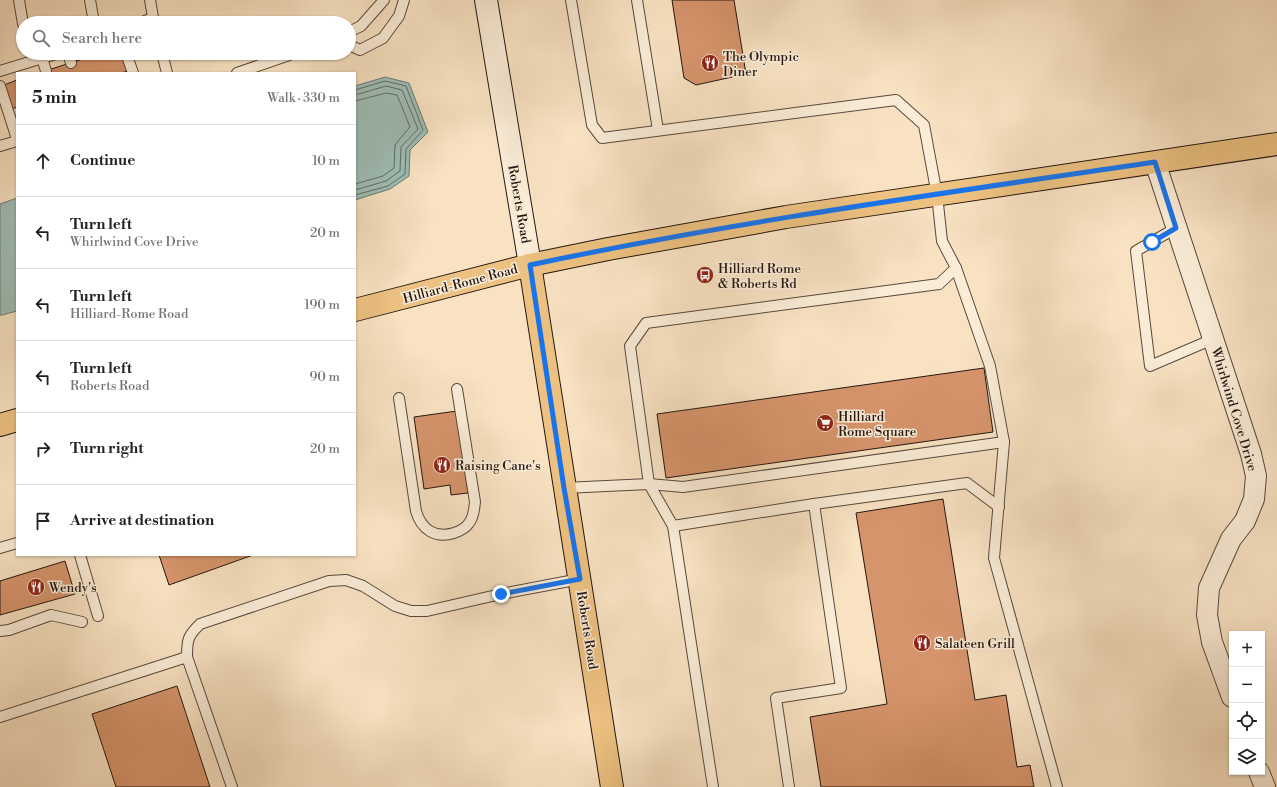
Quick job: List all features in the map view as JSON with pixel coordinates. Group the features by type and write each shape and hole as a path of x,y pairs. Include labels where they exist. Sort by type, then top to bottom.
{"main road":[{"name":"Roberts Road","path":"486,0 530,265 612,787"},
{"name":"Hilliard-Rome Road","path":"356,310 530,265 608,248 786,217 1277,144"},
{"path":"0,425 16,420"}],"street":[{"name":"Whirlwind Cove Drive","path":"1155,162 1251,454 1256,476 1254,500 1245,521 1231,539 1209,588 1207,616 1212,642 1229,689"},
{"path":"1261,775 1265,787"}],"lane":[{"path":"19,0 22,16"},
{"path":"90,0 93,16"},
{"path":"150,0 152,16"},
{"path":"356,28 361,26 384,0"},
{"path":"356,48 360,50 383,38 400,16 404,0"},
{"path":"571,0 592,124 602,138 896,100 924,125 937,195 942,242 956,268 990,366 1004,442 994,558 1057,787"},
{"path":"637,0 658,130"},
{"path":"0,71 18,70 27,60"},
{"path":"43,60 46,71"},
{"path":"128,60 133,72"},
{"path":"164,60 167,72"},
{"path":"240,72 275,60"},
{"path":"0,86 16,137"},
{"path":"0,146 16,140"},
{"path":"1176,228 1136,251 1150,366 1213,338"},
{"path":"713,787 673,526 649,484 630,346 646,323 939,284 956,268"},
{"path":"399,398 415,504 419,519 423,526 435,534 450,534 465,528 470,522 473,517 475,502 457,388"},
{"path":"564,488 649,484 683,487 1004,442"},
{"path":"673,526 814,504 967,484 999,507"},
{"path":"789,787 776,698 841,688 814,504"},
{"path":"0,548 16,543"},
{"path":"80,556 98,616"},
{"path":"232,787 186,657 187,644 191,633 200,624 329,581 346,580 363,586 395,606 410,611 427,611 501,594 580,579"},
{"path":"0,631 9,630 50,615 82,622"},
{"path":"0,717 186,657"}],"water":[{"path":"385,77 409,83 428,132 410,150 409,176 390,189 356,200 356,86"},
{"path":"16,198 16,311 2,315 0,315 0,204"}],"building":[{"path":"672,0 734,0 746,74 696,85 684,78"},
{"path":"79,60 124,60 128,71 124,72 42,72"},
{"path":"16,80 16,107 12,109 4,85"},
{"name":"Hilliard Rome Square","path":"984,368 993,432 666,478 657,414"},
{"name":"Raising Cane's","path":"457,411 468,493 451,495 450,485 424,489 414,417"},
{"path":"943,499 975,700 1006,695 1017,767 1030,765 1034,787 821,787 810,717 887,704 856,513"},
{"path":"159,556 250,556 169,585"},
{"name":"Wendy's","path":"65,561 75,594 0,615 0,581"},
{"path":"177,686 210,787 116,787 92,714"}],"place":[{"name":"The Olympic Diner","path":"710,63"},
{"name":"Hilliard Rome & Roberts Rd","path":"705,275"},
{"name":"Hilliard Rome Square","path":"825,423"},
{"name":"Raising Cane's","path":"442,465"},
{"name":"Wendy's","path":"36,587"},
{"name":"Salateen Grill","path":"922,643"}],"route":[{"path":"501,594 580,579 564,488 530,265 608,248 786,217 1155,162 1176,228 1152,242"}]}
